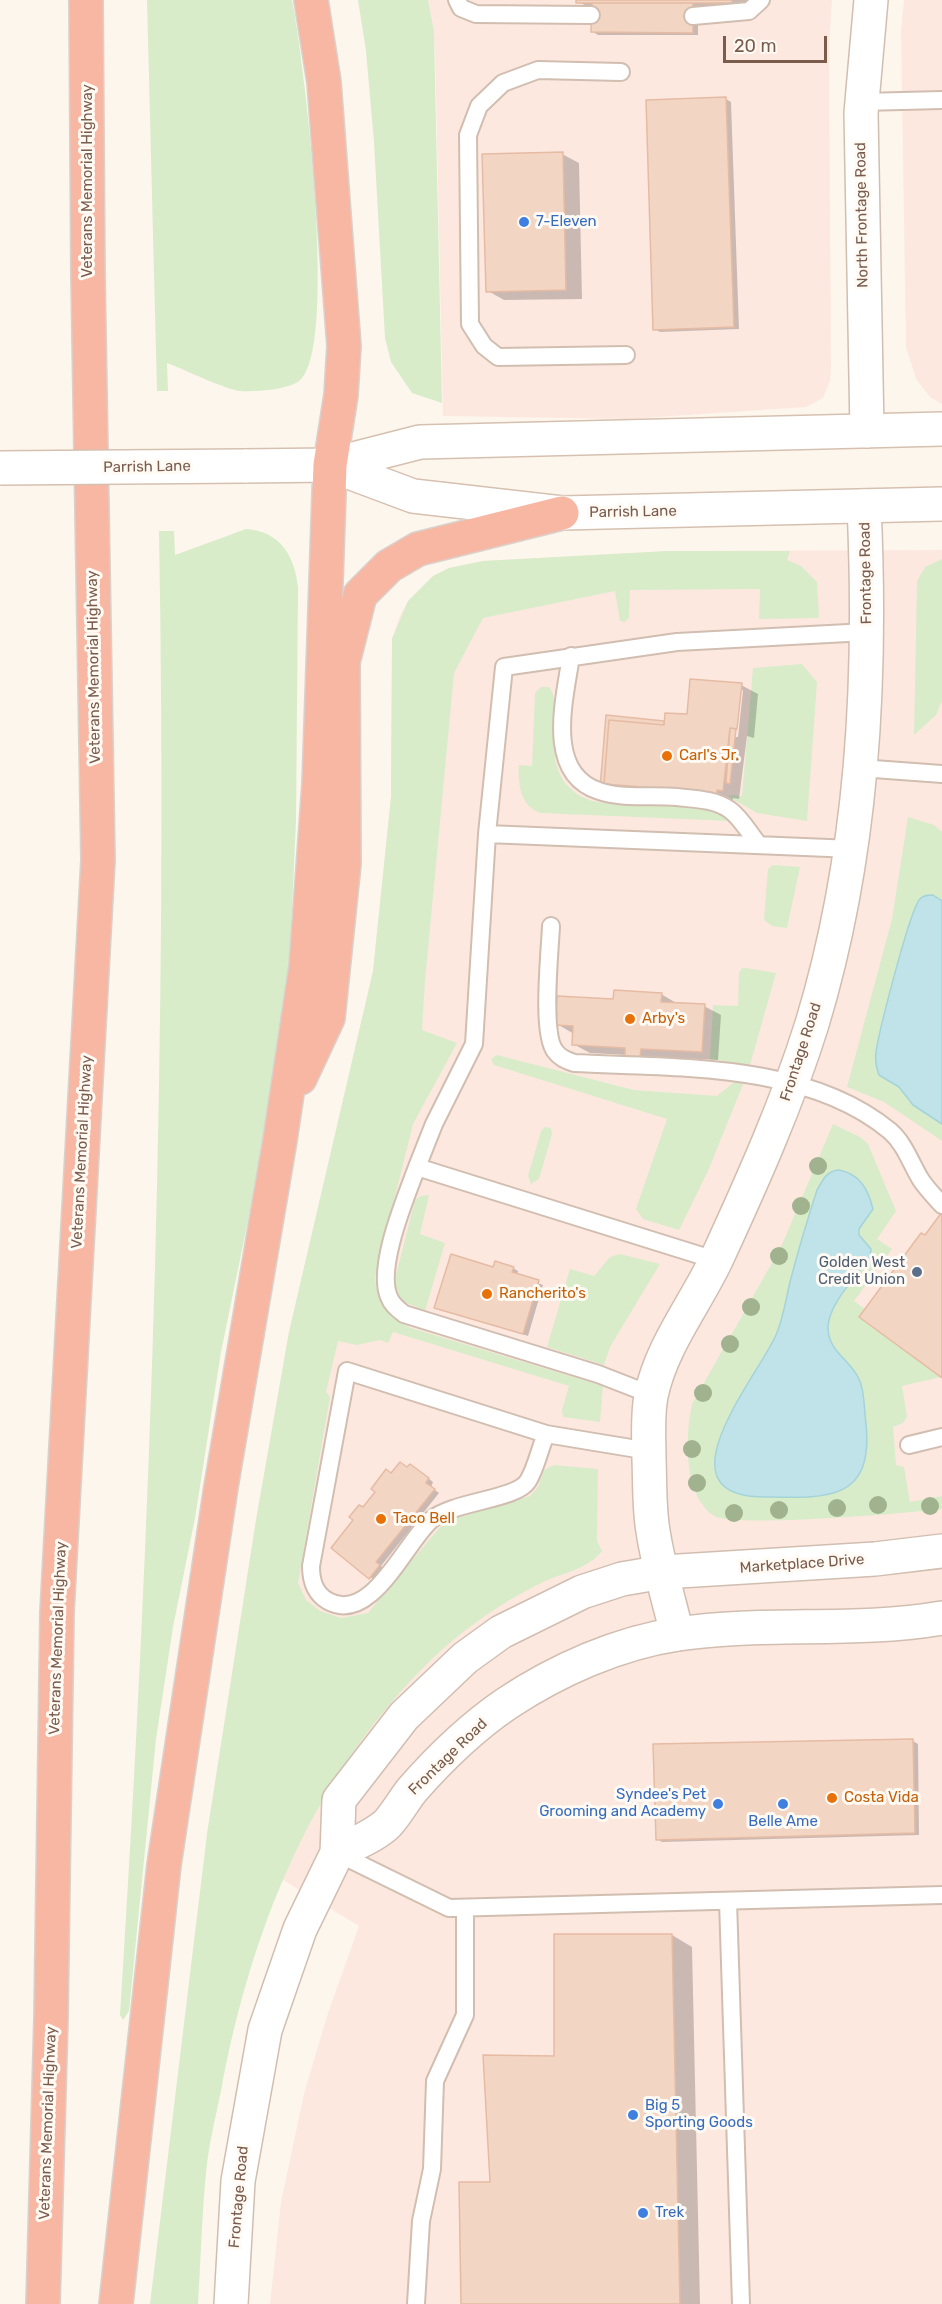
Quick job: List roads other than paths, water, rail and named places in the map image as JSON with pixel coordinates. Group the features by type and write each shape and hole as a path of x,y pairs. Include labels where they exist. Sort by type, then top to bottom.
{"highway":[{"name":"Veterans Memorial Highway","path":"43,2304 51,2018 57,1612 98,860 88,277 86,0"},
{"path":"116,2304 164,1865 221,1487 285,1110 306,967 319,784 330,465 341,395 344,346 324,82 311,0"},
{"path":"285,1110 328,1018 344,864 343,662 360,595 388,566 418,549 562,513"}],"street":[{"name":"North Frontage Road","path":"867,430 862,102 871,0"},
{"name":"Parrish Lane","path":"0,468 330,465 420,442 942,429"},
{"name":"Parrish Lane","path":"330,465 413,496 562,513 942,504"},
{"name":"Frontage Road","path":"337,1853 387,1824 412,1790 441,1760 472,1730 507,1703 545,1680 587,1660 631,1645 677,1634 651,1520 649,1451 652,1395 667,1352 716,1260 792,1084 828,962 853,849 860,768 867,632 864,506"},
{"name":"Marketplace Drive","path":"663,1572 875,1559 942,1551"},
{"name":"Frontage Road","path":"231,2304 238,2181 265,2030 300,1929 337,1853 339,1800 404,1716 465,1658 501,1632 582,1592 622,1579 663,1572"},
{"path":"677,1634 748,1628 891,1624 942,1618"}],"lane":[{"path":"457,0 461,8 476,14 591,15"},
{"path":"693,16 749,11 761,0"},
{"path":"621,72 538,70 504,83 479,106 468,135 469,277 470,324 484,346 498,357 626,356"},
{"path":"862,102 942,100"},
{"path":"652,1395 598,1374 404,1314 393,1305 385,1283 404,1200 434,1124 474,1044 487,834 504,667 677,642 867,632"},
{"path":"571,656 563,717 563,741 566,756 578,780 602,792 711,801 730,810 759,845"},
{"path":"860,768 942,774"},
{"path":"487,834 853,849"},
{"path":"551,926 548,1022 553,1050 562,1058 574,1063 723,1070 792,1084 845,1103 891,1132 905,1149 921,1180 942,1205"},
{"path":"417,1167 716,1260"},
{"path":"546,1434 527,1482 510,1492 439,1514 420,1532 373,1593 350,1605 337,1605 318,1593 311,1580 311,1566 347,1371 546,1434 649,1451"},
{"path":"909,1445 942,1437"},
{"path":"337,1853 449,1908 942,1895"},
{"path":"728,1901 741,2304"},
{"path":"416,2304 420,2230 432,2169 435,2081 465,2015 465,1908"}],"water":[{"path":"933,895 942,901 942,1124 913,1105 899,1087 879,1075 876,1060 895,971 909,924 920,899"},
{"path":"839,1170 858,1179 869,1195 873,1209 859,1229 859,1235 871,1249 870,1257 839,1299 828,1326 831,1342 855,1372 862,1389 866,1450 862,1468 853,1482 841,1490 825,1495 765,1497 733,1492 718,1478 715,1457 722,1432 776,1335 817,1190 828,1174"}],"place":[{"name":"7-Eleven","path":"524,222"},
{"name":"Carl's Jr.","path":"667,756"},
{"name":"Arby's","path":"630,1019"},
{"name":"Golden West Credit Union","path":"917,1272"},
{"name":"Rancherito's","path":"487,1294"},
{"name":"Taco Bell","path":"381,1519"},
{"name":"Costa Vida","path":"832,1798"},
{"name":"Syndee's Pet Grooming and Academy","path":"718,1804"},
{"name":"Belle Ame","path":"783,1804"},
{"name":"Big 5 Sporting Goods","path":"633,2115"},
{"name":"Trek","path":"643,2213"}]}
